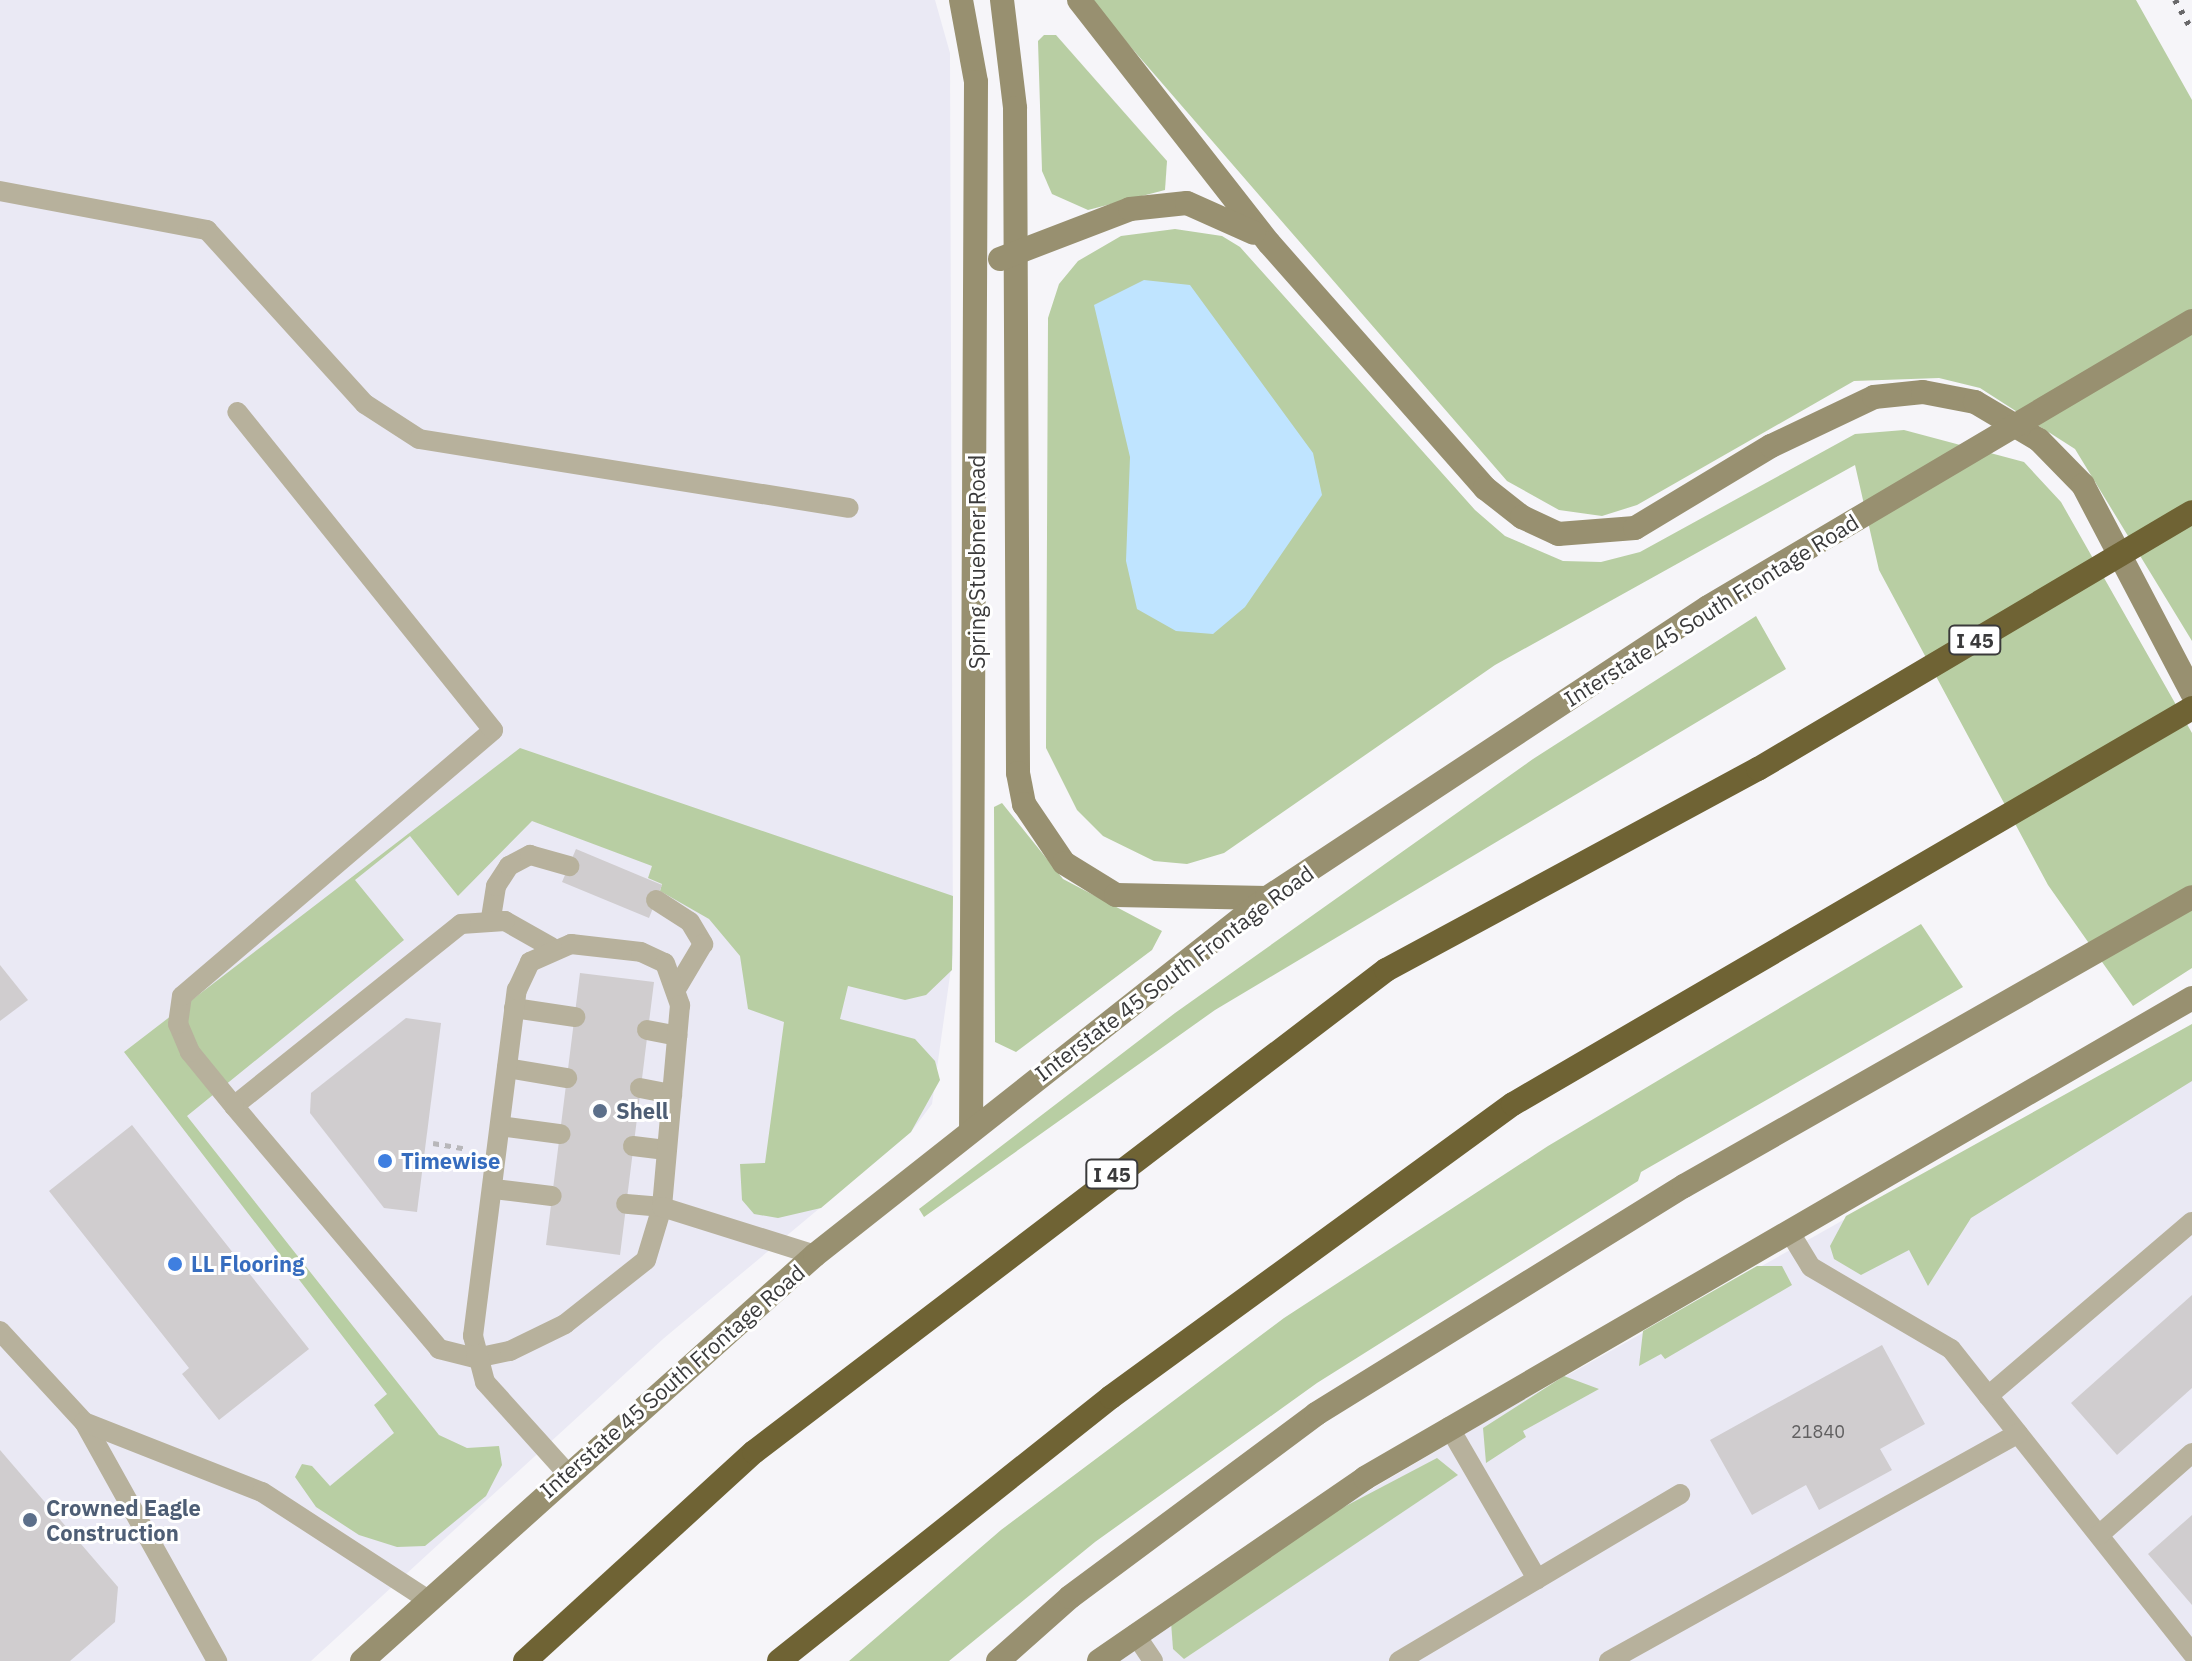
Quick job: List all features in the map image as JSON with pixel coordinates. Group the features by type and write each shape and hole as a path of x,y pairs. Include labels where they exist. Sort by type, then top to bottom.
{"highway":[{"name":"I 45","path":"525,1661 754,1452 1386,970 1758,769 2192,512"},
{"path":"779,1661 1111,1397 1513,1104 1839,911 2192,708"}],"main road":[{"name":"Spring Stuebner Road","path":"961,0 976,82 971,1126"},
{"name":"Spring Stuebner Road","path":"1002,0 1015,108 1013,255 1024,804 1064,863 1116,895 1267,898"},
{"path":"1079,0 1269,243 1485,488 1558,534 1635,528 1771,446 1874,397 1923,392 1975,402 2039,440 2083,485 2192,693"},
{"path":"977,266 1130,209 1187,203 1223,214 1269,243"},
{"name":"Interstate 45 South Frontage Road","path":"362,1661 566,1472 815,1255 971,1126 1267,898 1708,607 2192,321"},
{"path":"998,1661 1070,1597 1316,1414 1684,1186 2192,897"},
{"path":"1099,1661 1135,1634 1449,1427 1789,1231 2130,1040 2192,998"}],"lane":[{"path":"0,191 207,230 365,404 419,439 848,508"},
{"path":"237,412 493,730 182,996 178,1024 190,1052 410,1319 439,1349 476,1358 510,1351 565,1324 646,1260 662,1207 677,1036 678,986 703,944 690,922 656,900"},
{"path":"491,918 496,886 509,866 530,855 569,866"},
{"path":"234,1106 409,961 461,924 491,918 551,947 641,952 665,963 678,986"},
{"path":"551,947 530,962 514,1008 476,1358 485,1382 566,1472"},
{"path":"514,1008 575,1017"},
{"path":"647,1030 677,1036"},
{"path":"507,1068 567,1078"},
{"path":"640,1088 672,1094"},
{"path":"500,1126 560,1134"},
{"path":"633,1146 666,1150"},
{"path":"494,1189 552,1196"},
{"path":"626,1204 662,1207 815,1255"},
{"path":"1988,1396 2192,1222"},
{"path":"1789,1231 1811,1267 1951,1349 2192,1653"},
{"path":"0,1331 84,1422 217,1661"},
{"path":"84,1422 262,1492 428,1600"},
{"path":"1449,1427 1537,1579"},
{"path":"1609,1661 2018,1433"},
{"path":"2099,1535 2192,1453"},
{"path":"1399,1661 1680,1494"},
{"path":"1135,1634 1153,1661"}],"path":[{"path":"433,1143 475,1151"}],"shaded area":[{"path":"0,0 935,0 950,53 953,954 932,1104 911,1132 663,1339 311,1661 0,1661"},
{"path":"2192,1024 2192,1661 1117,1661 1321,1519 1495,1416"}],"green space":[{"path":"1090,0 2136,0 2192,100 2192,641 2075,449 1980,388 1939,378 1854,381 1637,505 1602,516 1559,510 1507,481"},
{"path":"1044,35 1056,35 1167,161 1165,190 1088,210 1052,194 1042,171 1038,41"},
{"path":"1175,229 1222,236 1240,247 1475,510 1505,536 1563,561 1601,562 1640,552 1855,434 1904,430 2024,462 2061,502 2192,733 2192,968 2133,1006 2048,885 1879,570 1855,465 1495,665 1224,853 1187,864 1154,861 1103,836 1077,810 1046,748 1048,318 1059,284 1078,261 1121,236"},
{"path":"1756,616 1786,669 1215,1010 924,1217 919,1209 1175,1013 1533,759"},
{"path":"520,748 953,896 952,970 926,995 905,1000 848,986 840,1019 915,1039 935,1061 940,1080 911,1132 821,1208 778,1218 754,1214 742,1200 740,1164 765,1163 784,1022 748,1009 740,956 709,919 660,891 662,884 648,878 652,866 532,821 458,896 410,836 355,880 404,940 187,1116 439,1435 467,1448 499,1446 502,1465 486,1496 425,1546 397,1547 359,1535 316,1507 295,1477 302,1464 312,1466 330,1486 394,1433 374,1405 387,1394 124,1052"},
{"path":"1002,803 1063,879 1162,931 1152,950 1016,1052 995,1042 994,807"},
{"path":"1921,924 1963,987 1641,1172 1638,1181 1317,1383 1095,1542 949,1661 849,1661 1001,1530 1284,1318 1548,1146"},
{"path":"2192,1024 2192,1081 1971,1218 1928,1286 1909,1250 1861,1275 1834,1259 1830,1246 1846,1216"},
{"path":"1757,1266 1782,1266 1792,1285 1665,1359 1661,1354 1639,1366 1643,1331"},
{"path":"1564,1376 1599,1389 1523,1431 1526,1437 1486,1463 1483,1428"},
{"path":"1437,1458 1458,1475 1184,1659 1173,1649 1171,1622 1321,1519"}],"water":[{"path":"1144,280 1190,285 1313,453 1322,495 1245,607 1213,634 1176,631 1137,609 1126,561 1130,457 1094,305"}],"building":[{"path":"576,849 662,885 649,918 562,882"},
{"path":"0,965 28,1000 0,1021"},
{"name":"Shell","path":"580,973 654,982 620,1255 546,1245"},
{"name":"Timewise","path":"406,1018 441,1023 417,1212 384,1208 310,1113 311,1093"},
{"name":"LL Flooring","path":"132,1125 309,1349 219,1420 182,1374 189,1368 49,1191"},
{"path":"2192,1295 2192,1388 2117,1455 2071,1403"},
{"path":"1882,1345 1925,1424 1880,1449 1892,1470 1819,1510 1806,1485 1752,1515 1710,1440"},
{"name":"Crowned Eagle Construction","path":"0,1450 118,1587 115,1622 70,1661 0,1661"},
{"path":"2192,1515 2192,1605 2148,1554"}],"railway":[{"path":"2175,0 2192,31"}],"place":[{"name":"Shell","path":"600,1111"},
{"name":"Timewise","path":"385,1161"},
{"name":"LL Flooring","path":"175,1264"},
{"name":"Crowned Eagle Construction","path":"30,1520"}]}
